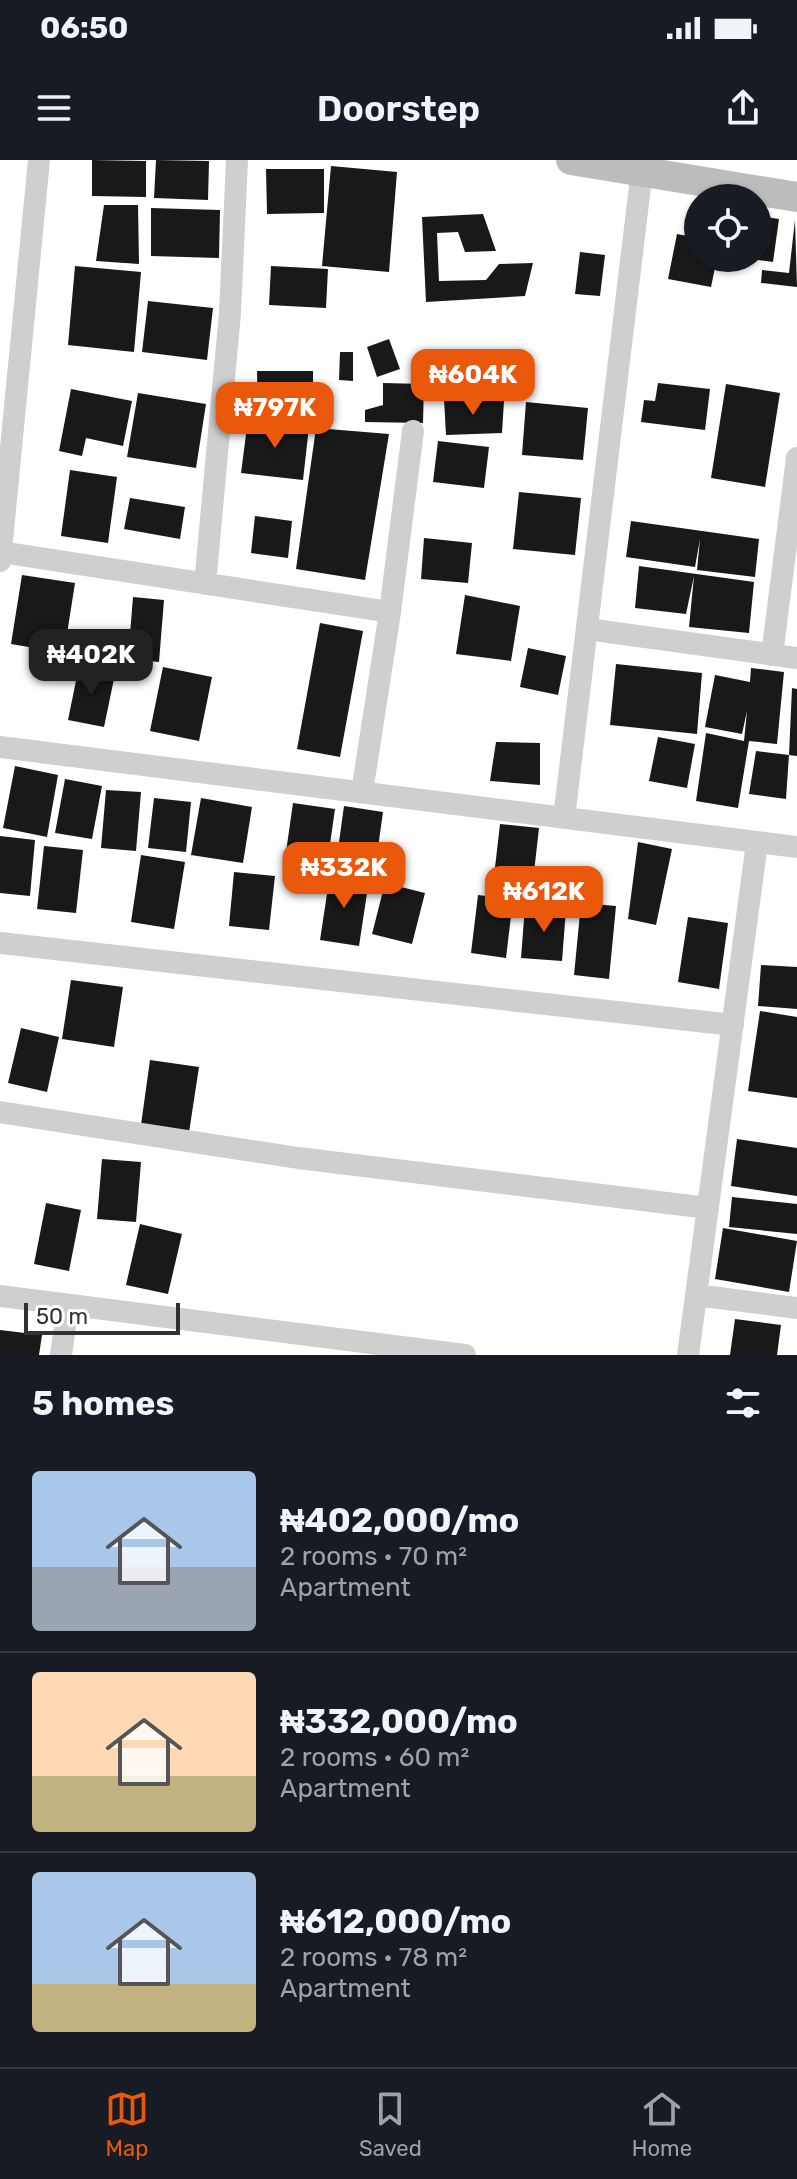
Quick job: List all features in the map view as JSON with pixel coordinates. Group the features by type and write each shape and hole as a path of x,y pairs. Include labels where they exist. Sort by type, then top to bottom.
{"street":[{"path":"0,561 6,435 39,160"},
{"path":"205,584 230,313 237,160"},
{"path":"580,161 642,170 692,170 797,197"},
{"path":"564,818 642,170"},
{"path":"362,792 390,612 413,431"},
{"path":"772,655 797,458"},
{"path":"1,552 390,612"},
{"path":"587,629 797,658"},
{"path":"0,747 797,847"},
{"path":"688,1355 757,843"},
{"path":"0,943 733,1025"},
{"path":"0,1112 298,1158 708,1208"},
{"path":"696,1295 797,1308"},
{"path":"0,1296 316,1346 465,1355"},
{"path":"61,1355 68,1305"}],"building":[{"path":"92,160 146,161 146,197 92,196"},
{"path":"156,160 209,161 208,200 154,198"},
{"path":"331,166 397,172 389,272 322,266"},
{"path":"266,169 324,169 324,213 267,214"},
{"path":"104,205 138,205 139,264 96,261"},
{"path":"151,208 220,210 219,258 151,256"},
{"path":"483,214 496,251 465,252 458,232 437,233 439,281 486,280 499,264 533,263 525,296 426,302 422,217"},
{"path":"772,218 779,219 772,262"},
{"path":"795,220 797,287 761,283 762,272 789,273"},
{"path":"677,234 684,235 684,272 714,272 711,287 668,279"},
{"path":"580,252 605,255 600,296 575,294"},
{"path":"75,266 141,272 134,352 68,345"},
{"path":"271,266 328,269 326,308 269,305"},
{"path":"148,301 213,308 207,360 142,352"},
{"path":"389,339 400,369 377,377 367,347"},
{"path":"340,352 353,352 353,381 339,380"},
{"path":"257,371 313,371 313,420 258,420"},
{"path":"383,383 424,384 423,423 365,422 365,410 383,405"},
{"path":"658,383 710,389 705,430 641,422 644,400 655,401"},
{"path":"726,384 780,393 765,487 711,478"},
{"path":"71,389 132,401 123,446 86,438 82,456 59,451"},
{"path":"138,393 206,404 196,468 127,457"},
{"path":"444,399 504,401 502,433 446,435"},
{"path":"526,402 588,408 583,460 522,455"},
{"path":"248,419 309,427 303,480 241,473"},
{"path":"316,428 389,434 365,580 296,569"},
{"path":"438,441 489,447 484,488 433,482"},
{"path":"70,470 117,477 108,543 61,536"},
{"path":"519,492 581,498 575,555 513,549"},
{"path":"130,498 185,507 180,539 124,529"},
{"path":"255,516 292,521 288,558 251,553"},
{"path":"631,521 759,539 755,577 697,570 700,539 695,567 626,557"},
{"path":"424,538 472,543 468,583 421,579"},
{"path":"639,566 754,582 749,633 689,627 694,576 686,614 635,608"},
{"path":"22,575 75,583 64,653 11,644"},
{"path":"465,595 520,606 511,661 456,654"},
{"path":"133,597 164,600 159,662 128,659"},
{"path":"320,623 363,631 340,757 297,749"},
{"path":"528,648 566,656 558,695 520,687"},
{"path":"616,664 702,673 697,734 610,725"},
{"path":"79,666 115,674 104,727 68,720"},
{"path":"163,667 212,677 199,741 150,731"},
{"path":"751,668 784,672 777,744 749,741 738,808 696,801 706,733 744,741 747,711 742,734 705,727 715,675 750,682"},
{"path":"792,688 797,689 797,756 789,755"},
{"path":"658,737 695,744 687,788 649,781"},
{"path":"496,742 540,743 540,785 490,781"},
{"path":"756,751 789,755 786,799 749,794"},
{"path":"15,766 58,775 47,837 3,828"},
{"path":"65,779 102,786 92,839 55,833"},
{"path":"106,790 141,792 136,851 101,848"},
{"path":"154,798 191,802 186,852 148,848"},
{"path":"201,798 252,807 243,863 191,855"},
{"path":"293,803 335,809 325,879 283,873"},
{"path":"344,806 383,812 374,876 335,871"},
{"path":"500,824 539,828 532,890 493,885"},
{"path":"0,836 35,840 30,896 0,893"},
{"path":"638,842 672,849 656,925 628,919"},
{"path":"44,846 83,850 76,913 37,909"},
{"path":"141,855 185,862 174,929 131,922"},
{"path":"234,872 275,876 269,930 229,926"},
{"path":"330,874 369,880 359,946 320,940"},
{"path":"385,883 425,893 412,944 372,934"},
{"path":"478,895 513,899 506,958 471,953"},
{"path":"581,903 616,906 609,979 574,975"},
{"path":"525,906 566,909 562,961 521,958"},
{"path":"688,917 728,923 719,989 678,982"},
{"path":"761,965 797,967 797,1009 758,1006"},
{"path":"71,980 123,987 114,1047 62,1039"},
{"path":"760,1011 797,1017 797,1098 748,1091"},
{"path":"21,1028 59,1037 47,1092 8,1083"},
{"path":"150,1060 199,1067 188,1139 140,1132"},
{"path":"737,1139 797,1148 797,1196 731,1186"},
{"path":"102,1159 141,1162 136,1222 97,1219"},
{"path":"732,1197 797,1204 797,1234 729,1227"},
{"path":"46,1203 81,1210 69,1271 34,1264"},
{"path":"140,1224 182,1234 168,1294 126,1285"},
{"path":"723,1228 797,1241 789,1292 715,1279"},
{"path":"735,1319 781,1325 777,1355 730,1355"},
{"path":"0,1330 42,1335 39,1355 0,1355"}]}
